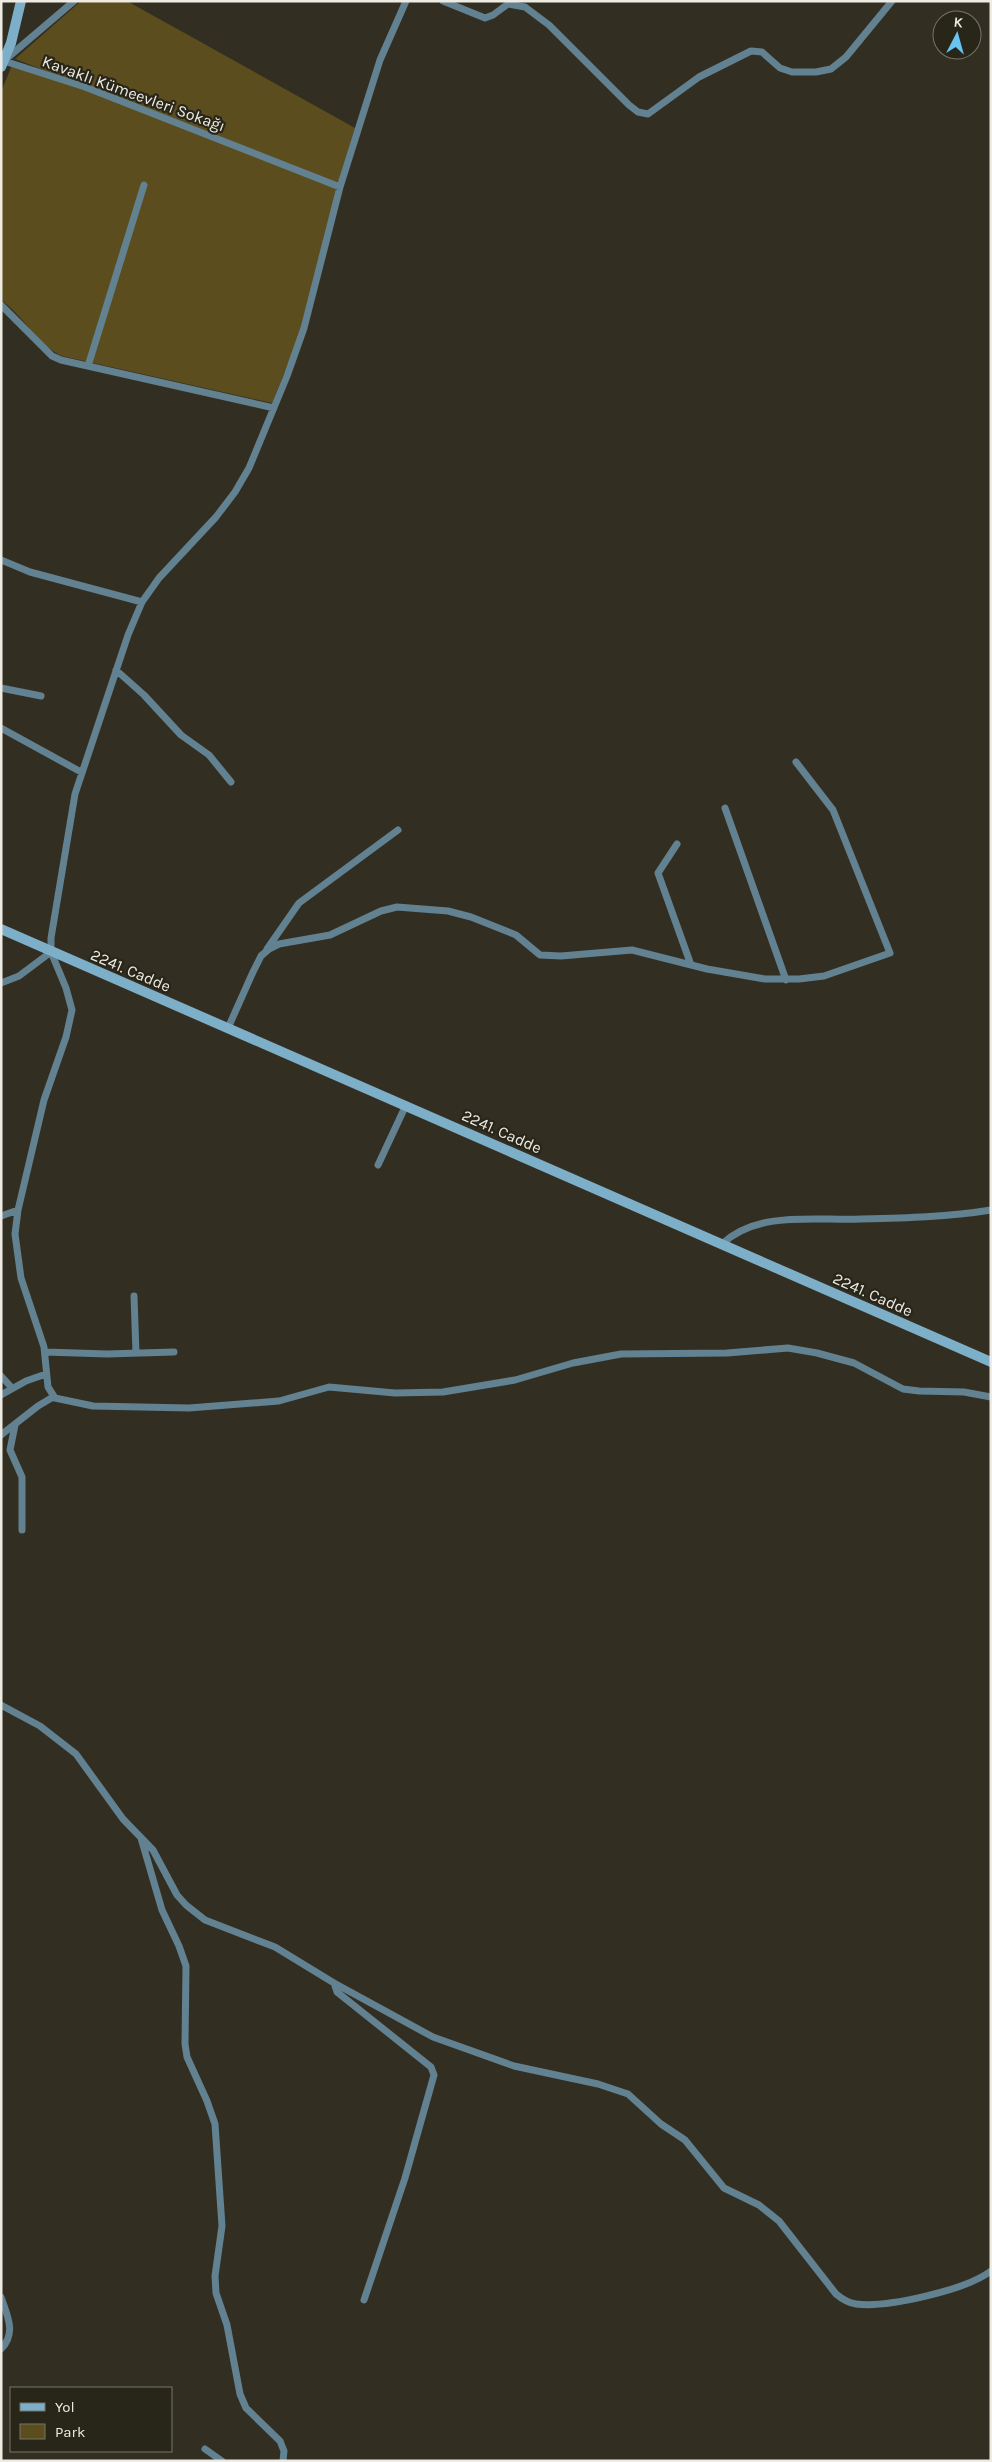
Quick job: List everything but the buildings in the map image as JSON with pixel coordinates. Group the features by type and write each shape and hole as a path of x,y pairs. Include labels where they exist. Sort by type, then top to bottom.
{"street":[{"path":"2,64 11,42 22,1"},
{"name":"Kavaklı Kümeevleri Sokağı","path":"2,64 74,1"},
{"path":"406,1 380,60 340,187 309,311 274,408 249,468 232,497 216,517 169,566 142,602 116,670 81,772 70,816 53,923 51,952 66,988 72,1010 66,1037 44,1100 18,1210 16,1234 21,1278 45,1352 48,1387 53,1397 67,1402 93,1406 189,1408 279,1401 329,1387 396,1393 444,1392 516,1380 573,1363 621,1354 727,1354 788,1348 817,1353 854,1363 903,1389 919,1392 964,1392 991,1397"},
{"path":"443,1 485,18 493,16 508,4 526,7 549,25 629,105 638,112 648,114 675,92 751,51 762,52 780,68 792,72 816,72 831,69 846,57 892,1"},
{"name":"Kavaklı Kümeevleri Sokağı","path":"2,64 94,90 340,187"},
{"path":"88,366 144,186"},
{"path":"1,306 52,356 88,366 274,408"},
{"path":"1,560 30,572 142,602"},
{"path":"116,670 144,695 181,734 209,755 230,782"},
{"path":"1,688 41,696"},
{"path":"1,728 81,772"},
{"path":"264,953 279,944 317,938 339,932 381,912 397,907 448,911 471,917 516,935 540,955 561,956 632,950 691,965 765,979 786,980 824,976 890,953 833,810 796,762"},
{"path":"726,808 786,980"},
{"path":"228,1028 252,972 299,903 398,830"},
{"path":"677,844 658,873 691,965"},
{"name":"2241. Cadde","path":"1,929 991,1362"},
{"path":"2,983 19,976 51,952"},
{"path":"378,1165 406,1105"},
{"path":"1,1216 18,1210"},
{"path":"722,1244 731,1235 778,1220 953,1215 991,1210"},
{"path":"134,1296 136,1353"},
{"path":"45,1352 174,1352"},
{"path":"1,1395 12,1388 46,1374"},
{"path":"1,1376 12,1388"},
{"path":"1,1434 53,1397"},
{"path":"15,1425 10,1450 22,1477 22,1530"},
{"path":"1,1705 40,1726 66,1745 86,1766 119,1813 158,1857 177,1895 195,1913 220,1927 275,1947 419,2031 464,2050 532,2071 598,2084 628,2094 660,2124 685,2140 724,2188 759,2205 779,2221 836,2294 846,2301 859,2304 878,2303 927,2295 968,2285 991,2271"},
{"path":"141,1838 162,1910 186,1966 185,2044 187,2057 215,2124 222,2226 215,2276 216,2293 227,2325 240,2394 246,2408 280,2441 284,2451 283,2461"},
{"path":"334,1983 337,1992 431,2067 434,2075 405,2178 364,2300"},
{"path":"1,2297 11,2329 8,2341 1,2349"},
{"path":"205,2449 222,2461"}],"green space":[{"path":"81,1 127,1 355,128 338,183 15,59"},
{"path":"12,65 82,89 337,188 311,297 294,349 272,403 62,356 45,345 17,314 1,300 1,92"}]}
